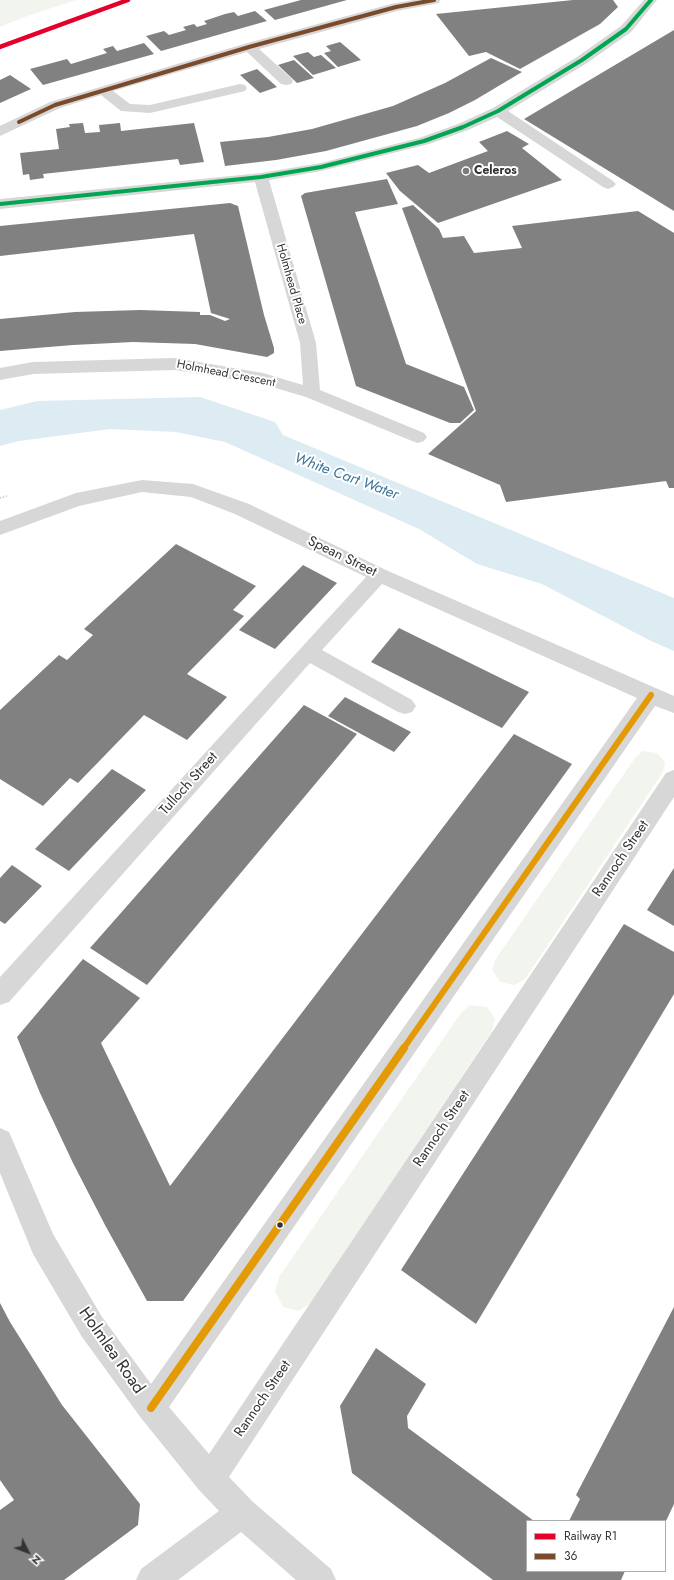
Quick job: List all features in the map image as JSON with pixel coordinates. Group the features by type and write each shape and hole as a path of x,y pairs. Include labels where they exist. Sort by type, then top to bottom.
{"street":[{"path":"0,132 55,105 103,90 249,47 396,7 434,0"},
{"path":"0,204 261,177 321,167 417,143 463,127 498,111 606,44 626,29 648,1"},
{"path":"249,47 286,81"},
{"path":"103,90 126,108 150,109 240,88"},
{"path":"498,111 608,184"},
{"name":"Holmhead Place","path":"261,177 308,343 312,393"},
{"name":"Holmhead Crescent","path":"0,374 34,368 175,364 263,379 312,393 418,437"},
{"name":"Spean Street","path":"0,528 76,500 142,486 194,491 242,509 379,575 674,705"},
{"name":"Tulloch Street","path":"0,994 379,575"},
{"path":"308,652 405,706"},
{"path":"151,1408 651,695"},
{"name":"Rannoch Street","path":"210,1478 674,779"},
{"name":"Holmlea Road","path":"0,1140 43,1244 92,1327 151,1408 242,1514 320,1580"},
{"path":"152,1580 242,1514"}],"shaded area":[{"path":"0,0 76,0 30,15 0,27"},
{"path":"642,751 657,753 665,762 663,772 525,979 514,985 500,982 492,970 495,960 635,758"},
{"path":"470,1005 487,1007 495,1019 492,1031 311,1303 298,1311 283,1307 275,1291 279,1277 461,1013"}],"water":[{"name":"White Cart Water","path":"200,397 275,422 283,435 674,598 674,651 649,640 542,584 477,564 419,529 225,442 176,432 110,429 19,441 0,446 0,410 37,401"}],"building":[{"path":"301,0 347,0 275,20 264,10"},
{"path":"573,0 613,0 618,7 600,24 520,69 486,52 469,56 436,14"},
{"path":"255,11 267,21 161,51 146,36 164,31 169,35 186,30 183,27 194,24 197,27 207,24 204,21 225,14 234,12 238,16"},
{"path":"674,30 674,211 524,119"},
{"path":"340,42 361,60 338,67 324,53 331,51 326,46"},
{"path":"144,43 154,54 43,85 30,69 67,59 71,64 107,53 103,49 113,46 117,51"},
{"path":"308,52 314,57 321,55 336,68 313,75 293,56"},
{"path":"491,58 522,72 475,100 449,113 417,126 326,151 276,160 225,166 220,142 268,137 312,129 393,106 445,83"},
{"path":"294,60 314,78 297,83 278,65"},
{"path":"257,69 277,87 260,93 240,75"},
{"path":"10,75 31,89 0,103 0,80"},
{"path":"83,123 85,133 100,132 99,125 120,123 121,131 194,123 204,162 180,165 178,159 43,174 44,178 30,180 29,174 23,175 20,153 59,149 56,129 70,127 69,124"},
{"path":"507,131 529,144 522,148 562,180 438,223 400,191 386,173 418,165 429,173 488,151 479,142"},
{"path":"387,179 398,204 355,212 406,364 464,387 474,410 460,423 450,423 356,386 301,196 305,193"},
{"path":"230,203 238,206 274,353 267,357 195,344 133,342 0,351 0,319 75,312 140,310 200,312 200,315 210,315 225,321 230,319 211,313 194,234 0,256 0,226"},
{"path":"413,205 439,229 443,238 464,236 474,253 522,248 512,226 638,211 674,233 674,488 669,488 666,481 506,502 500,485 428,454 476,411 402,208"},
{"path":"176,544 256,586 233,610 244,616 187,674 227,697 187,740 144,715 78,783 70,778 43,806 0,779 0,710 59,655 67,660 93,635 84,629"},
{"path":"303,565 337,583 275,649 239,630"},
{"path":"399,628 529,692 502,728 371,662"},
{"path":"345,697 411,732 394,752 328,716"},
{"path":"304,705 357,734 147,985 90,948"},
{"path":"514,734 572,764 183,1301 147,1301 73,1163 40,1093 17,1037 83,959 140,998 101,1043 170,1186"},
{"path":"112,769 146,790 69,871 35,849"},
{"path":"12,865 42,886 5,924 0,921 0,878"},
{"path":"674,868 674,926 647,910"},
{"path":"624,924 674,952 674,994 476,1324 401,1270"},
{"path":"0,1303 10,1322 62,1405 140,1504 138,1525 64,1580 0,1580 0,1510 14,1500 0,1480"},
{"path":"674,1307 674,1504 666,1521 570,1520 580,1499 576,1495"},
{"path":"376,1348 426,1384 407,1416 408,1428 533,1520 526,1520 526,1572 625,1572 621,1580 493,1580 352,1473 340,1406"}],"rail line":[{"name":"R1","path":"0,47 128,0"}],"transit line":[{"name":"36","path":"19,122 55,105 249,47 396,7 434,0"},
{"path":"0,204 261,177 321,167 424,141 463,127 498,111 582,60 626,29 651,0"},
{"path":"151,1408 651,695"}],"place":[{"name":"Celeros","path":"466,171"}]}
